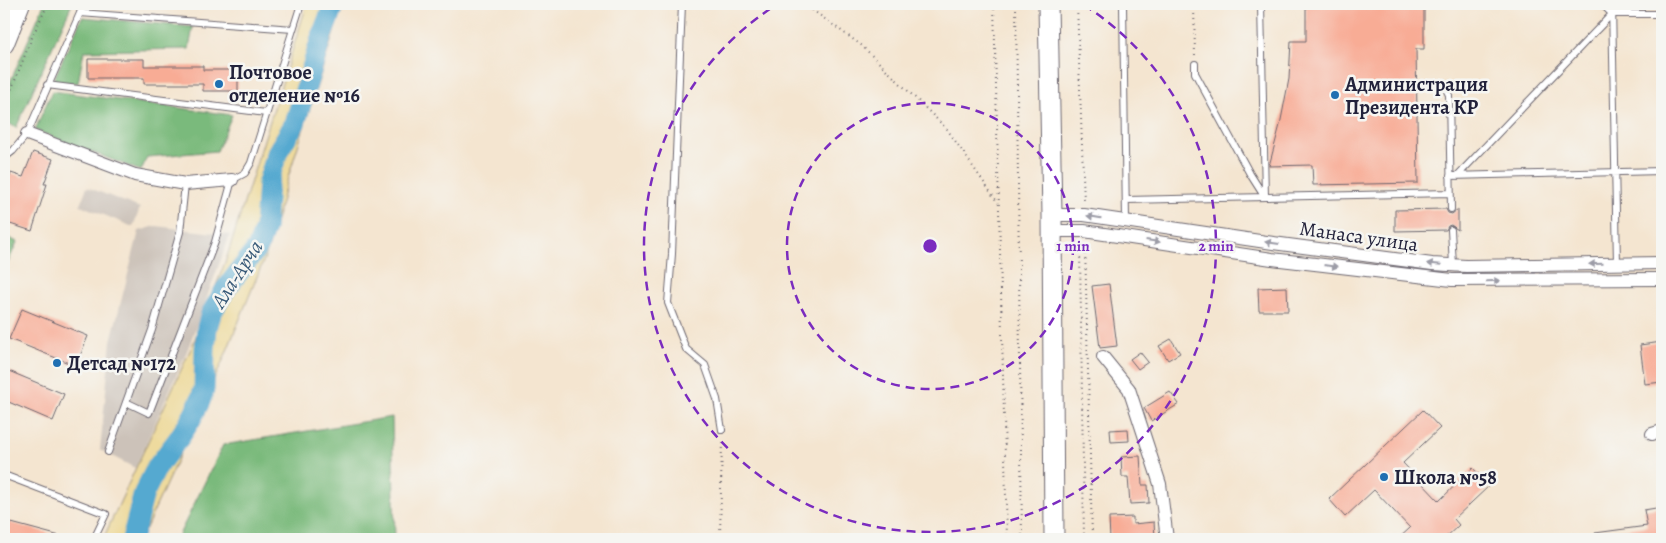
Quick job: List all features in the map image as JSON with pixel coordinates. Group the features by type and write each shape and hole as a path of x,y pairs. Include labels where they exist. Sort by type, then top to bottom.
{"main road":[{"path":"1048,4 1052,223 1054,539"},
{"path":"4,44 13,13"}],"street":[{"path":"27,134 135,175 184,184 232,180"},
{"name":"Манаса улица","path":"1052,223 1084,215 1273,243 1453,266 1662,263"},
{"name":"Манаса улица","path":"1052,223 1084,231 1272,259 1452,280 1662,279"},
{"path":"1452,280 1453,266"},
{"path":"1103,357 1129,389 1160,484 1167,539"}],"lane":[{"path":"4,158 13,151 27,134 84,4"},
{"path":"126,402 149,412 215,242 232,180 248,169 254,154 301,4"},
{"path":"682,4 672,254 668,303 686,349 704,365 717,399 722,430"},
{"path":"1123,4 1126,222"},
{"path":"1261,4 1265,197"},
{"path":"1602,4 1612,14 1662,14"},
{"path":"1612,4 1617,264"},
{"path":"80,13 293,30"},
{"path":"1458,175 1612,14"},
{"path":"1195,64 1195,73 1250,174 1265,197"},
{"path":"47,85 266,113"},
{"path":"1445,87 1449,95 1450,209"},
{"path":"1450,176 1662,171"},
{"path":"108,452 152,330 180,232 184,184"},
{"path":"1126,200 1450,193"},
{"path":"1451,230 1453,266"},
{"path":"4,475 106,514 94,539"}],"path":[{"path":"4,108 33,35 48,4"},
{"path":"804,4 861,45 947,129 998,204"},
{"path":"994,4 1007,539"},
{"path":"1016,4 1022,539"},
{"path":"1077,4 1084,215"},
{"path":"1194,4 1195,64"},
{"path":"1084,231 1080,249 1084,539"},
{"path":"1084,231 1092,539"},
{"path":"720,539 723,458 722,430"}],"shaded area":[{"path":"87,187 140,208 133,227 80,205"},
{"path":"156,226 230,235 187,351 135,468 100,450 111,341 139,231"}],"green space":[{"path":"44,4 72,4 16,128 4,120 4,96"},
{"path":"82,17 193,27 189,49 84,51 78,83 53,81"},
{"path":"52,91 232,115 217,151 147,157 141,171 35,130"},
{"path":"4,235 17,242 4,272"},
{"path":"392,417 395,539 177,539 223,445"}],"sand":[{"path":"307,4 343,4 285,187 269,247 224,358 141,539 103,539 193,344 226,260"}],"building":[{"path":"1306,4 1424,4 1424,49 1416,49 1418,183 1313,185 1312,165 1269,166 1280,125 1289,79 1291,41 1306,41"},
{"path":"88,59 144,59 144,66 203,66 203,70 238,70 238,91 203,91 203,84 144,84 144,78 88,78"},
{"path":"33,152 53,159 44,184 47,184 32,231 4,222 4,195 11,173 23,177"},
{"path":"1446,209 1448,213 1452,214 1458,209 1458,230 1451,225 1446,230 1395,231 1395,210"},
{"path":"1109,284 1117,346 1100,348 1092,286"},
{"path":"1287,287 1288,311 1259,311 1258,288"},
{"path":"22,309 88,336 76,366 9,339"},
{"path":"1171,339 1180,353 1168,360 1159,346"},
{"path":"1662,342 1662,382 1645,384 1640,345"},
{"path":"1140,352 1148,362 1138,369 1130,359"},
{"path":"4,369 64,394 53,421 4,400"},
{"path":"1170,392 1179,404 1151,421 1144,408"},
{"name":"Школа №58","path":"1423,410 1440,428 1403,463 1439,501 1473,468 1489,486 1454,519 1459,525 1444,539 1398,539 1410,528 1374,490 1345,517 1329,499"},
{"path":"1128,429 1129,441 1111,442 1110,430"},
{"path":"1140,456 1142,485 1148,485 1149,503 1130,504 1128,477 1122,477 1121,457"},
{"path":"1662,507 1662,539 1595,539 1595,533 1647,526 1644,510"},
{"path":"1133,517 1133,524 1154,522 1155,538 1110,539 1109,518"},
{"path":"4,521 60,536 60,539 4,539"}],"waterway":[{"name":"Ала-Арча","path":"132,539 144,493 157,467 179,438 200,401 204,389 205,349 207,328 211,314 225,290 258,247 265,228 268,182 278,151 295,123 322,35 334,4"}],"place":[{"name":"Почтовое отделение №16","path":"219,84"},
{"name":"Администрация Президента КР","path":"1335,95"},
{"name":"Детсад №172","path":"57,363"},
{"name":"Школа №58","path":"1384,477"}]}
